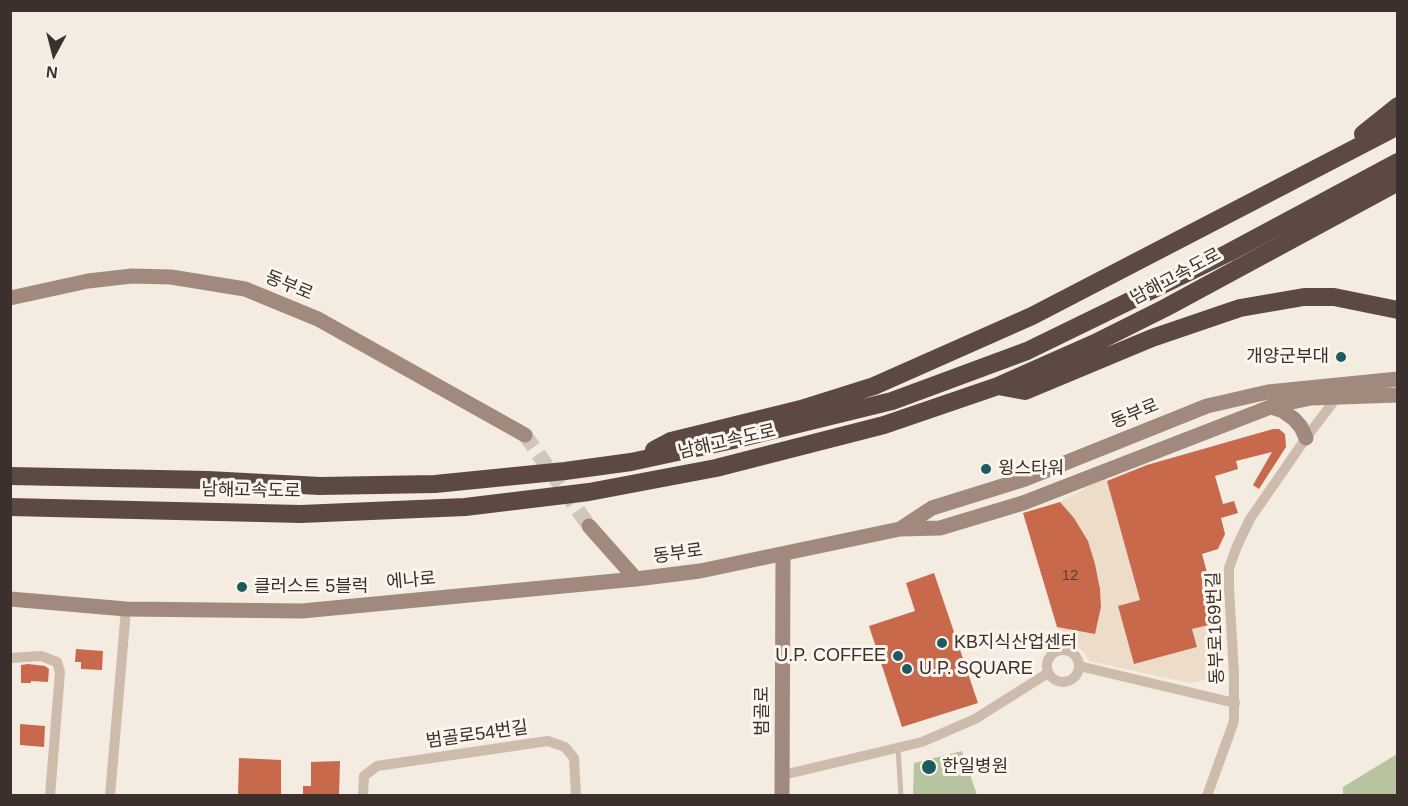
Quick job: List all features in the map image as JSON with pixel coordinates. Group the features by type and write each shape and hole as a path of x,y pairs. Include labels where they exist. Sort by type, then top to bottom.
{"highway":[{"path":"1252,202 1350,143 1398,106"},
{"path":"631,462 671,441 801,409 874,386 1032,316 1398,126"},
{"name":"남해고속도로","path":"10,476 208,480 320,486 412,484 565,471 631,462 733,440 892,401 1027,351 1228,253 1398,162"},
{"name":"남해고속도로","path":"10,507 301,514 477,506 589,492 716,468 884,425 998,386 1095,343 1165,308 1398,182"},
{"path":"998,386 1025,391 1152,338 1240,308 1304,297 1334,297 1398,310"}],"street":[{"name":"동부로","path":"10,298 88,281 132,276 171,277 245,289 318,319 525,435"},
{"name":"동부로","path":"900,529 932,508 1025,478 1207,406 1268,392 1398,379"},
{"name":"동부로169번길","path":"1207,795 1234,721 1229,568 1250,519 1306,438 1349,383"},
{"name":"동부로","path":"589,526 636,579 699,571 900,529 940,528 1023,503 1271,407 1311,398 1398,395"},
{"path":"1271,407 1283,411 1294,419 1306,438"},
{"name":"범골로","path":"782,795 783,554"},
{"name":"에나로","path":"10,599 126,609 302,611 636,579"},
{"path":"110,795 126,609"},
{"path":"1061,650 1071,652 1078,660 1079,666 1075,675 1067,681 1056,681 1048,674 1047,668 1048,658 1061,650"},
{"path":"10,658 41,656 57,662 60,672 50,795"},
{"path":"1079,666 1235,703"},
{"path":"783,775 922,742 975,719 1048,674"},
{"name":"범골로54번길","path":"363,795 364,776 377,766 548,741 565,747 574,758 576,795"}],"lane":[{"path":"898,748 901,795"}],"green space":[{"path":"962,751 977,795 913,795 914,763"},
{"path":"1397,754 1397,795 1343,795 1343,787"}],"shaded area":[{"path":"1106,477 1140,600 1118,606 1134,664 1197,647 1192,629 1217,623 1212,678 1190,683 1089,661 1085,653 1076,645 1061,640 1057,627 1095,634 1101,607 1100,589 1088,541 1074,518 1060,502"}],"building":[{"path":"1279,429 1285,434 1286,447 1259,489 1253,485 1272,452 1236,461 1238,469 1215,476 1223,504 1234,501 1238,513 1221,518 1225,534 1218,549 1202,554 1216,606 1217,623 1192,629 1197,647 1134,664 1118,606 1140,600 1107,481 1147,465"},
{"path":"1060,502 1074,518 1088,541 1095,564 1101,607 1095,634 1057,627 1023,513"},
{"path":"934,573 978,703 902,727 869,626 915,611 906,583"},
{"path":"76,649 103,651 102,670 81,669 81,662 75,662"},
{"path":"21,665 45,666 49,669 48,682 21,683"},
{"path":"20,724 45,726 44,747 20,745"},
{"path":"239,758 281,760 281,795 238,795"},
{"path":"340,761 339,795 303,795 303,786 311,786 311,762"}],"tunnel":[{"path":"525,435 589,526"}],"place":[{"name":"개양군부대","path":"1341,357"},
{"name":"윙스타워","path":"986,469"},
{"name":"클러스트 5블럭","path":"242,587"},
{"name":"KB지식산업센터","path":"942,643"},
{"name":"U.P. COFFEE","path":"898,656"},
{"name":"U.P. SQUARE","path":"907,669"},
{"name":"한일병원","path":"929,767"}]}
